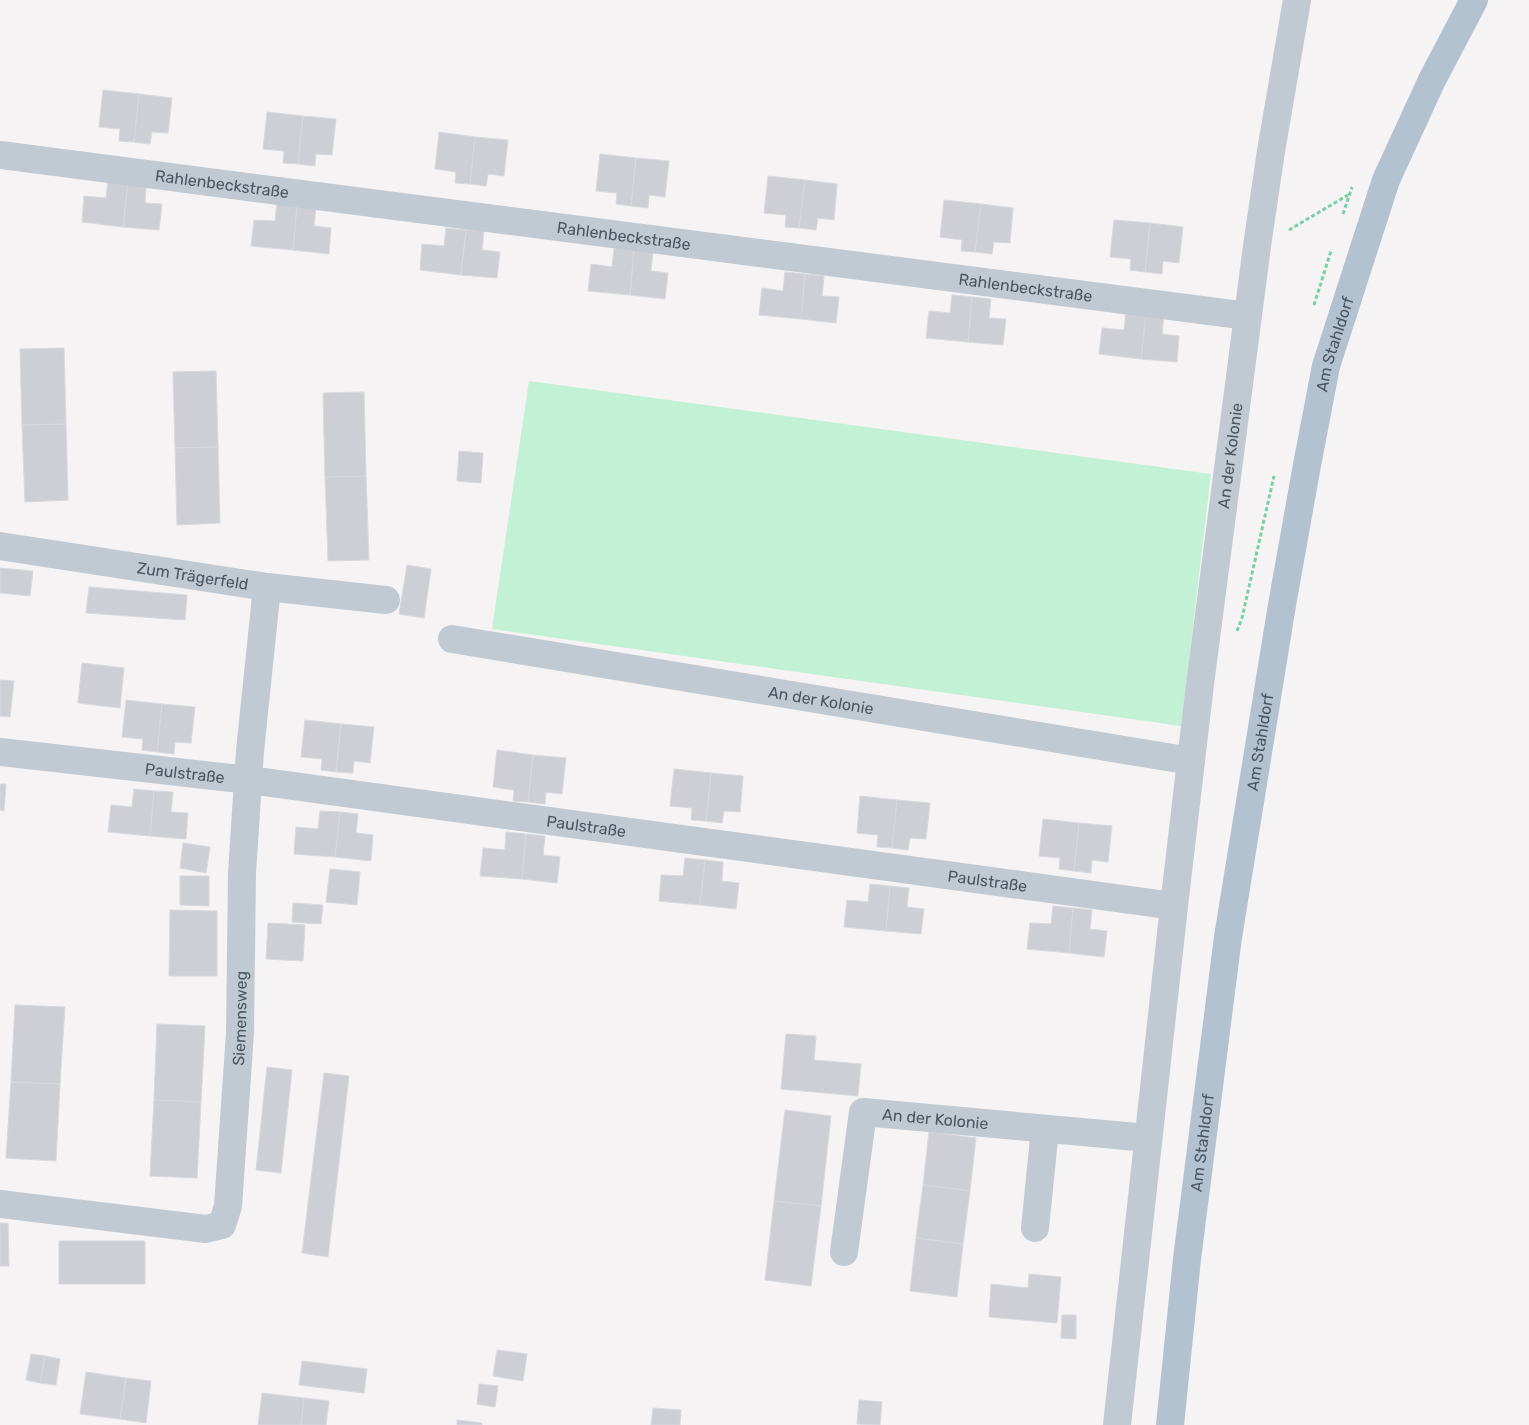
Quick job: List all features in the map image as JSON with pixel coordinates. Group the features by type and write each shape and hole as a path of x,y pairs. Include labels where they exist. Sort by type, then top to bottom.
{"main road":[{"name":"Am Stahldorf","path":"1170,1425 1187,1259 1228,937 1258,746 1306,465 1326,366 1386,180 1432,80 1474,0"}],"street":[{"name":"An der Kolonie","path":"1117,1425 1191,761 1248,316 1271,151 1297,0"},
{"name":"Rahlenbeckstraße","path":"0,155 1248,316"},
{"name":"Zum Trägerfeld","path":"0,546 266,587 386,600"},
{"name":"Siemensweg","path":"0,1204 206,1229 222,1225 228,1206 240,1033 242,873 266,587"},
{"name":"An der Kolonie","path":"452,639 1191,761"},
{"name":"Paulstraße","path":"0,752 249,780 1174,906"},
{"name":"An der Kolonie","path":"844,1252 863,1112 1148,1138"},
{"path":"1035,1228 1045,1128"}],"path":[{"path":"1280,235 1348,194"}],"green space":[{"path":"529,381 1211,474 1181,726 492,629"}],"building":[{"path":"103,90 139,94 134,142 119,141 120,129 99,127"},
{"path":"139,94 172,98 168,133 152,132 150,144 134,142"},
{"path":"267,112 303,116 298,164 283,163 284,151 263,149"},
{"path":"303,116 336,119 332,155 316,154 315,166 298,164"},
{"path":"439,132 475,137 470,184 455,183 456,172 435,169"},
{"path":"475,137 508,140 504,176 488,174 486,186 470,184"},
{"path":"600,154 636,158 631,206 616,204 617,193 596,191"},
{"path":"636,158 669,161 665,197 649,195 648,208 631,206"},
{"path":"768,176 805,180 799,228 785,227 786,215 764,213"},
{"path":"108,180 128,182 123,227 82,222 84,196 106,198"},
{"path":"805,180 837,184 834,220 818,218 816,230 799,228"},
{"path":"128,182 146,184 145,203 162,204 159,230 123,227"},
{"path":"944,200 981,204 975,252 961,251 962,240 940,237"},
{"path":"277,203 297,205 293,250 251,246 254,220 275,221"},
{"path":"981,204 1013,208 1010,243 994,242 992,254 975,252"},
{"path":"297,205 316,207 314,226 331,228 329,254 293,250"},
{"path":"1114,220 1150,223 1145,272 1130,270 1131,259 1110,257"},
{"path":"1150,223 1183,227 1179,263 1163,261 1162,274 1145,272"},
{"path":"446,228 466,230 461,275 420,270 422,244 444,246"},
{"path":"466,230 484,231 482,250 500,252 497,278 461,275"},
{"path":"614,248 634,250 630,295 588,291 591,264 612,267"},
{"path":"634,250 653,252 651,271 668,273 665,299 630,295"},
{"path":"785,272 805,274 801,319 759,315 762,288 783,291"},
{"path":"805,274 824,276 822,296 839,297 836,323 801,319"},
{"path":"952,295 972,297 968,342 926,338 929,311 950,313"},
{"path":"972,297 991,299 989,318 1006,319 1003,345 968,342"},
{"path":"1126,312 1146,314 1141,359 1099,354 1102,328 1124,330"},
{"path":"1146,314 1164,315 1162,334 1179,336 1177,362 1141,359"},
{"path":"64,348 66,424 22,425 20,349"},
{"path":"216,371 218,447 175,448 173,372"},
{"path":"364,392 366,476 325,477 323,393"},
{"path":"66,424 68,500 25,502 22,425"},
{"path":"218,447 220,523 177,525 175,448"},
{"path":"459,451 483,453 481,483 457,481"},
{"path":"366,476 369,560 328,561 325,477"},
{"path":"407,565 431,569 424,618 399,614"},
{"path":"0,568 33,571 30,596 0,593"},
{"path":"89,587 187,595 185,620 86,613"},
{"path":"82,663 124,668 120,708 78,703"},
{"path":"0,680 14,681 10,717 0,716"},
{"path":"126,700 162,704 157,752 142,750 143,739 122,737"},
{"path":"162,704 195,707 191,743 175,742 174,754 157,752"},
{"path":"305,720 341,724 336,772 321,770 322,759 301,757"},
{"path":"341,724 374,727 370,763 354,761 353,773 336,772"},
{"path":"497,750 533,755 528,802 513,801 514,790 493,787"},
{"path":"533,755 566,758 562,794 546,792 545,804 528,802"},
{"path":"674,769 711,773 706,821 691,820 692,808 670,806"},
{"path":"711,773 743,776 740,812 724,811 722,823 706,821"},
{"path":"0,784 6,784 4,811 0,810"},
{"path":"134,789 154,791 150,836 108,832 111,805 132,807"},
{"path":"154,791 173,792 171,812 188,813 186,839 150,836"},
{"path":"860,796 897,800 892,848 877,847 878,835 857,833"},
{"path":"897,800 930,803 926,839 910,838 908,850 892,848"},
{"path":"320,811 340,812 335,857 294,854 296,827 318,829"},
{"path":"340,812 358,814 356,833 373,835 371,861 335,857"},
{"path":"1043,819 1079,823 1074,871 1059,869 1060,858 1039,856"},
{"path":"1079,823 1112,826 1108,862 1092,860 1091,873 1074,871"},
{"path":"506,832 526,834 522,879 480,876 483,848 505,850"},
{"path":"526,834 545,836 543,855 560,857 557,883 522,879"},
{"path":"183,843 210,847 206,873 180,868"},
{"path":"685,858 705,860 700,905 659,901 661,875 683,876"},
{"path":"705,860 723,862 722,881 739,883 736,909 700,905"},
{"path":"330,869 360,872 357,905 326,902"},
{"path":"180,876 209,876 209,906 180,905"},
{"path":"870,884 890,886 886,931 844,927 847,900 868,902"},
{"path":"890,886 909,888 907,907 924,909 921,934 886,931"},
{"path":"293,903 323,905 321,924 292,922"},
{"path":"1053,906 1073,908 1069,953 1027,949 1030,923 1051,924"},
{"path":"1073,908 1092,910 1090,929 1107,931 1104,957 1069,953"},
{"path":"170,910 217,911 217,976 169,976"},
{"path":"268,923 305,925 303,961 266,959"},
{"path":"15,1005 65,1007 60,1084 11,1082"},
{"path":"157,1024 205,1026 201,1102 154,1100"},
{"path":"786,1034 816,1036 814,1060 861,1064 858,1096 781,1089"},
{"path":"267,1067 292,1070 281,1173 256,1170"},
{"path":"324,1073 349,1076 328,1257 302,1253"},
{"path":"11,1082 60,1084 56,1161 6,1158"},
{"path":"154,1100 201,1102 197,1178 150,1176"},
{"path":"785,1110 831,1116 821,1206 774,1201"},
{"path":"929,1132 976,1138 970,1191 923,1185"},
{"path":"923,1185 970,1191 963,1244 916,1238"},
{"path":"774,1201 821,1206 811,1286 765,1280"},
{"path":"0,1223 8,1223 9,1266 0,1266"},
{"path":"916,1238 963,1244 957,1297 910,1291"},
{"path":"59,1241 145,1241 145,1284 59,1284"},
{"path":"1029,1274 1061,1277 1057,1323 989,1317 991,1284 1028,1288"},
{"path":"1062,1315 1076,1315 1076,1339 1061,1338"},
{"path":"497,1350 527,1354 523,1381 493,1376"},
{"path":"31,1354 45,1356 40,1383 26,1380"},
{"path":"45,1356 60,1359 56,1385 40,1383"},
{"path":"302,1361 367,1369 364,1393 299,1385"},
{"path":"86,1372 126,1378 120,1419 80,1414"},
{"path":"126,1378 151,1381 146,1423 120,1419"},
{"path":"479,1384 498,1386 495,1407 477,1404"},
{"path":"262,1393 304,1398 301,1425 258,1425"},
{"path":"304,1398 329,1401 326,1425 301,1425"},
{"path":"859,1400 882,1402 880,1425 857,1424"},
{"path":"653,1408 681,1410 680,1425 651,1425"},
{"path":"457,1420 482,1423 482,1425 457,1425"}]}
